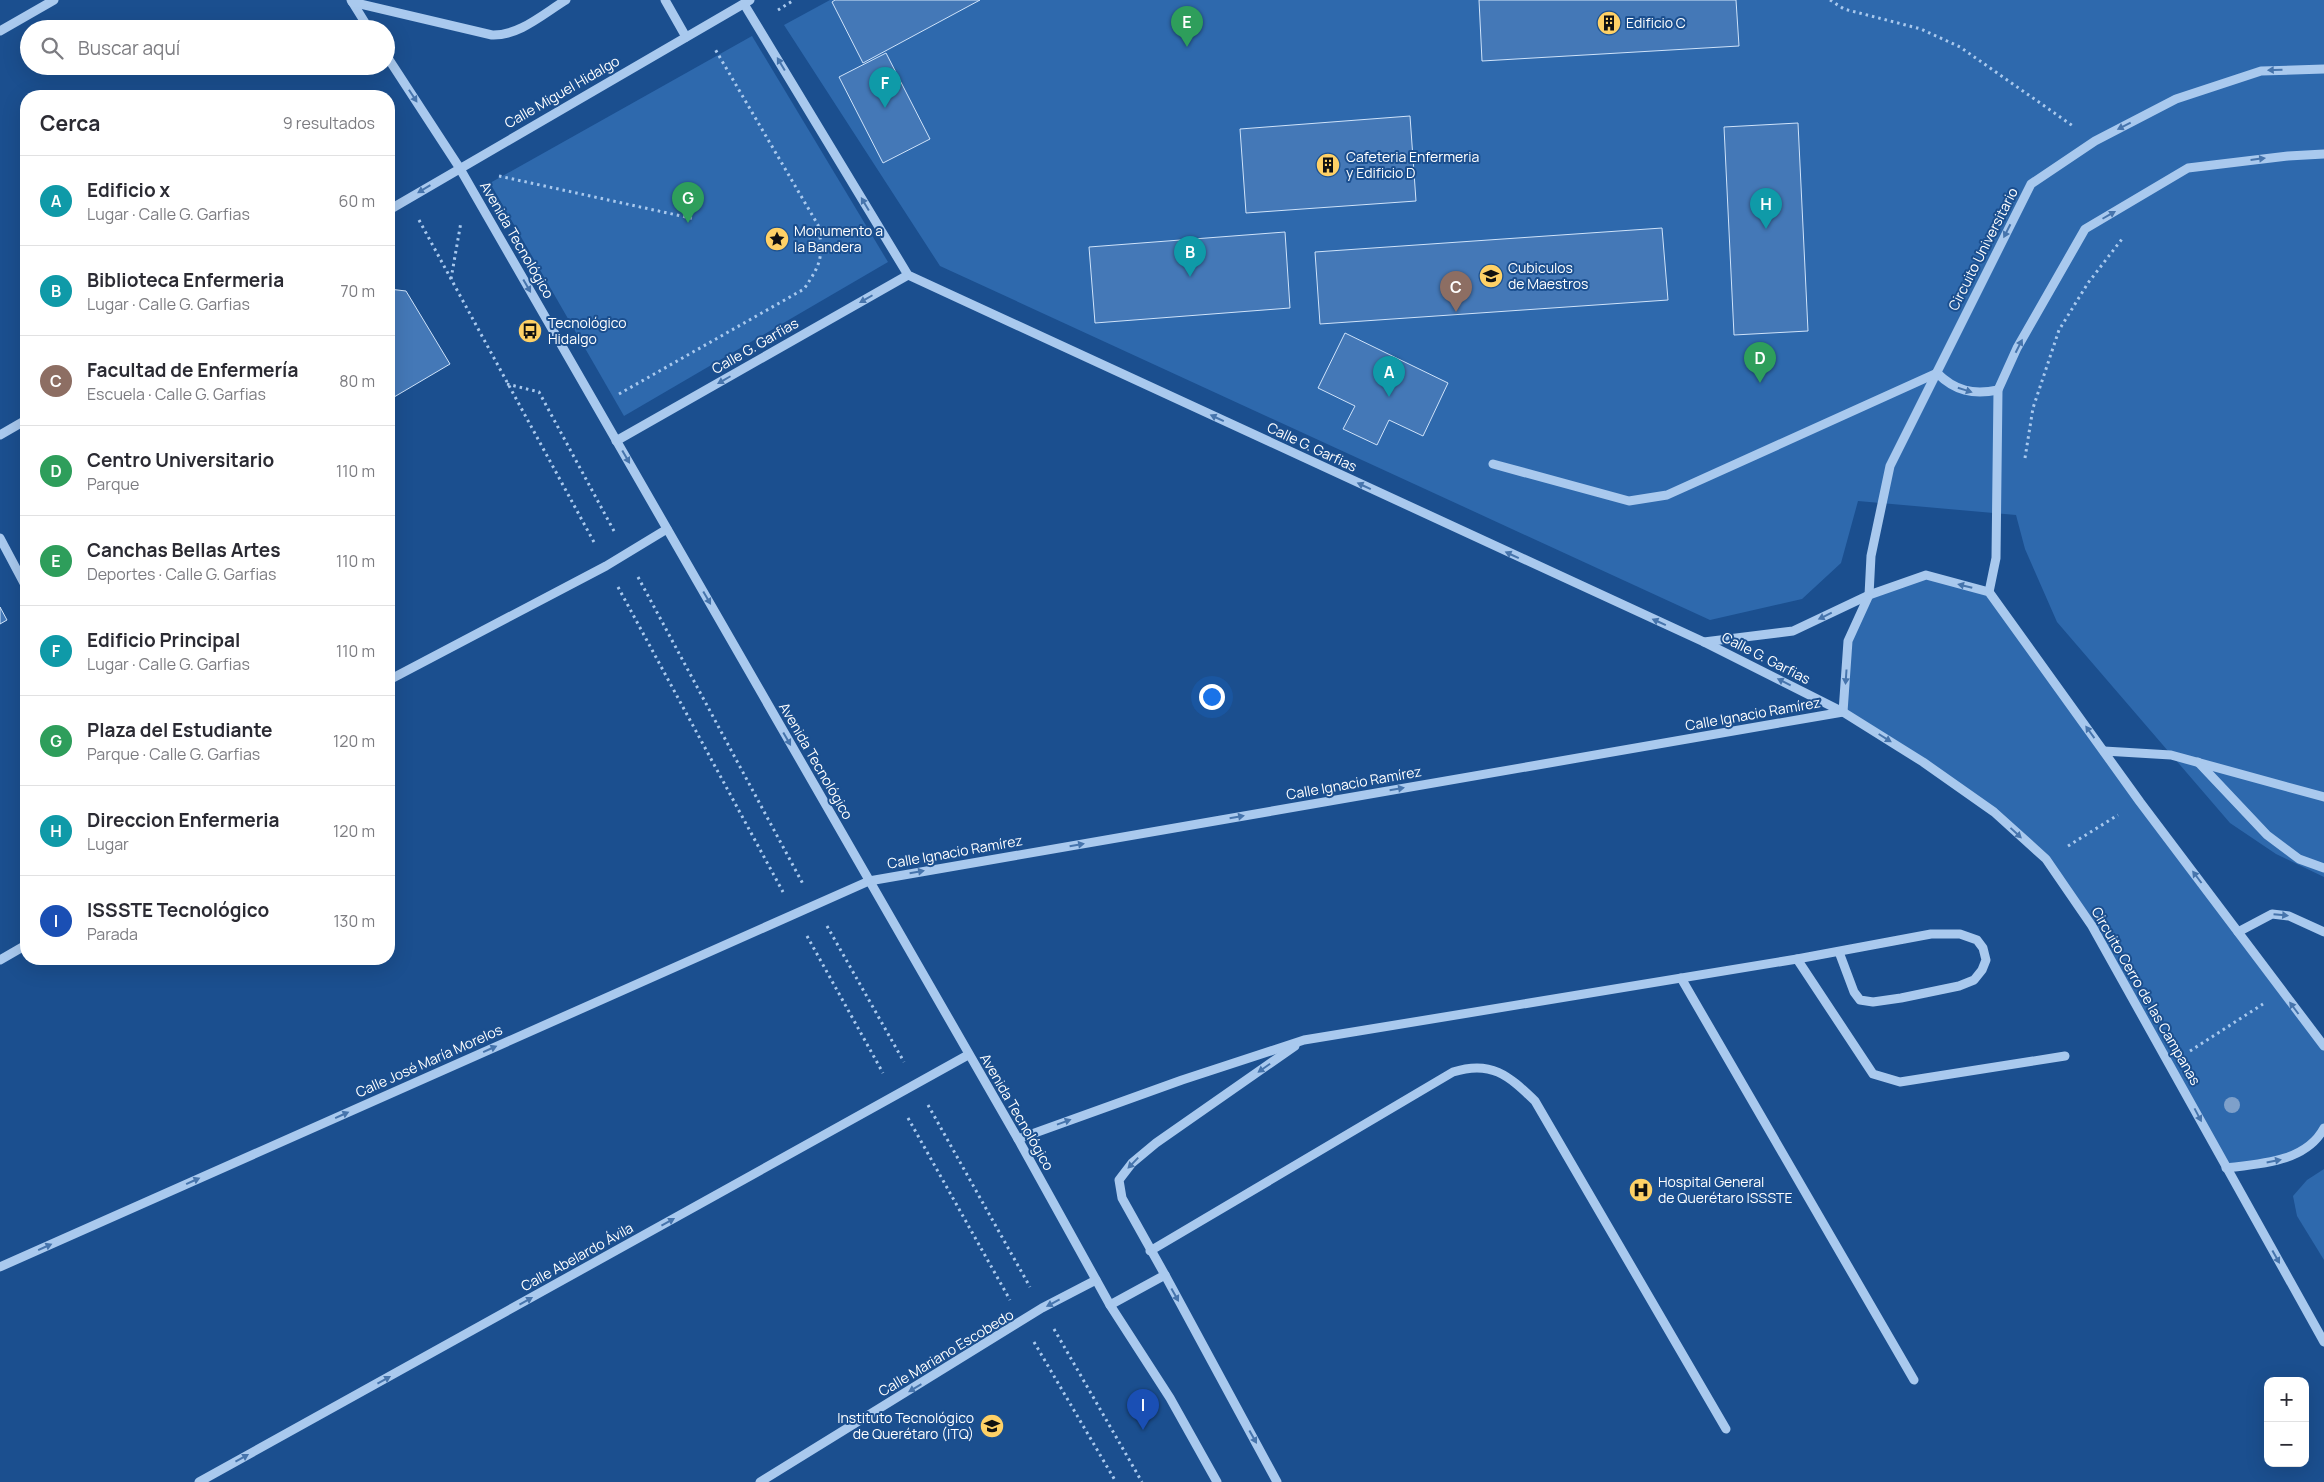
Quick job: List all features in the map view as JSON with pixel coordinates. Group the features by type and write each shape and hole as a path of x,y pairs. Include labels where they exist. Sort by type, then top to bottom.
{"street":[{"path":"0,31 54,0"},
{"path":"351,1 492,35 503,35 514,32 566,0"},
{"path":"665,0 686,37"},
{"path":"351,1 363,20"},
{"path":"747,2 908,275"},
{"name":"Calle Miguel Hidalgo","path":"395,206 459,167 747,2"},
{"name":"Avenida Tecnológico","path":"395,69 459,167 1018,1139 1110,1305 1170,1398 1217,1482"},
{"name":"Circuito Universitario","path":"1843,712 1848,641 1869,594 1872,556 1890,466 2031,184 2095,141 2176,99 2260,71 2324,69"},
{"path":"1989,592 1996,558 1998,390 2017,348 2085,229 2188,168 2288,156 2324,154"},
{"name":"Calle G. Garfias","path":"616,441 908,275 1704,642 1843,712"},
{"path":"1493,464 1629,501 1667,495 1937,373 1947,382 1971,393 1998,390"},
{"path":"0,435 20,423"},
{"path":"395,677 606,566 667,529"},
{"path":"0,538 20,576"},
{"path":"1869,594 1926,575 1989,592 2140,802 2324,1046"},
{"name":"Calle G. Garfias","path":"1704,642 1793,631 1869,594"},
{"name":"Calle Ignacio Ramírez","path":"868,881 1843,712"},
{"name":"Circuito Cerro de las Campanas","path":"1843,712 1923,762 1994,812 2046,859 2092,926 2324,1342"},
{"path":"2104,751 2171,755 2324,797"},
{"path":"2198,762 2267,835 2298,859 2324,868"},
{"name":"Calle José María Morelos","path":"0,1267 868,881"},
{"path":"2238,932 2272,914 2289,916 2324,932"},
{"path":"1018,1139 1182,1080 1304,1040 1839,952 1931,934 1960,934 1977,940 1983,948 1986,960 1982,970 1974,980 1959,986 1873,1002 1860,1000 1854,992 1839,952"},
{"path":"0,960 20,948"},
{"path":"1797,959 1873,1074 1900,1082 2064,1056"},
{"path":"1681,978 1914,1380"},
{"path":"1277,1482 1122,1198 1119,1180 1132,1163 1156,1143 1304,1040"},
{"name":"Calle Abelardo Ávila","path":"199,1482 968,1055"},
{"path":"1150,1251 1453,1072 1471,1067 1488,1068 1513,1080 1534,1101 1726,1429"},
{"path":"2226,1168 2290,1158 2319,1138 2324,1128"},
{"path":"1110,1305 1165,1276"},
{"name":"Calle Mariano Escobedo","path":"760,1482 1023,1322 1042,1308 1096,1280"}],"path":[{"path":"1830,0 1844,10 1921,30 1960,47 2095,141"},
{"path":"596,407 804,289 818,269 823,247 818,225 702,28"},
{"path":"459,167 695,219"},
{"path":"451,280 468,183"},
{"path":"407,199 506,384"},
{"path":"2023,466 2033,408 2059,330 2088,283 2121,239 2129,234"},
{"path":"2046,859 2140,802"},
{"path":"2170,1064 2282,991"}],"shaded area":[{"path":"830,0 2324,0 2324,877 2276,854 2230,823 2057,622 2025,549 2016,515 1858,501 1841,563 1802,599 1710,620 940,266 784,25"},
{"path":"752,36 888,262 624,416 490,183"},
{"path":"1926,575 1989,592 2324,1046 2324,1128 2290,1158 2226,1168 2136,1005 2046,859 1994,812 1843,712 1848,641 1869,595"},
{"path":"2324,1169 2324,1260 2297,1216 2293,1196 2307,1180"}],"building":[{"path":"835,0 980,0 863,63 832,2"},
{"name":"Edificio C","path":"1479,0 1736,0 1739,46 1482,61"},
{"path":"886,53 930,139 883,163 839,77"},
{"name":"Cafeteria Enfermeria y Edificio D","path":"1410,116 1416,201 1246,213 1240,129"},
{"path":"1798,123 1808,331 1734,335 1724,127"},
{"name":"Cubiculos de Maestros","path":"1662,228 1668,300 1320,324 1315,252"},
{"path":"1285,232 1290,308 1095,323 1089,247"},
{"path":"395,290 406,291 450,364 395,396"},
{"path":"1345,333 1448,383 1423,436 1389,420 1377,445 1343,429 1355,406 1318,388"},
{"path":"0,607 7,620 0,624"}],"place":[{"name":"Edificio C","path":"1609,23"},
{"name":"Canchas Bellas Artes","path":"1187,47"},
{"name":"Edificio Principal","path":"885,108"},
{"name":"Cafeteria Enfermeria y Edificio D","path":"1328,165"},
{"name":"Plaza del Estudiante","path":"688,223"},
{"name":"Direccion Enfermeria","path":"1766,229"},
{"name":"Monumento a la Bandera","path":"777,239"},
{"name":"Cubiculos de Maestros","path":"1491,276"},
{"name":"Biblioteca Enfermeria","path":"1190,277"},
{"name":"Facultad de Enfermería","path":"1456,312"},
{"name":"Tecnológico Hidalgo","path":"530,331"},
{"name":"Centro Universitario","path":"1760,383"},
{"name":"Edificio x","path":"1389,397"},
{"name":"Hospital General de Querétaro ISSSTE","path":"1641,1190"},
{"name":"Instituto Tecnológico de Querétaro (ITQ)","path":"992,1426"},
{"name":"ISSSTE Tecnológico","path":"1143,1430"}]}
